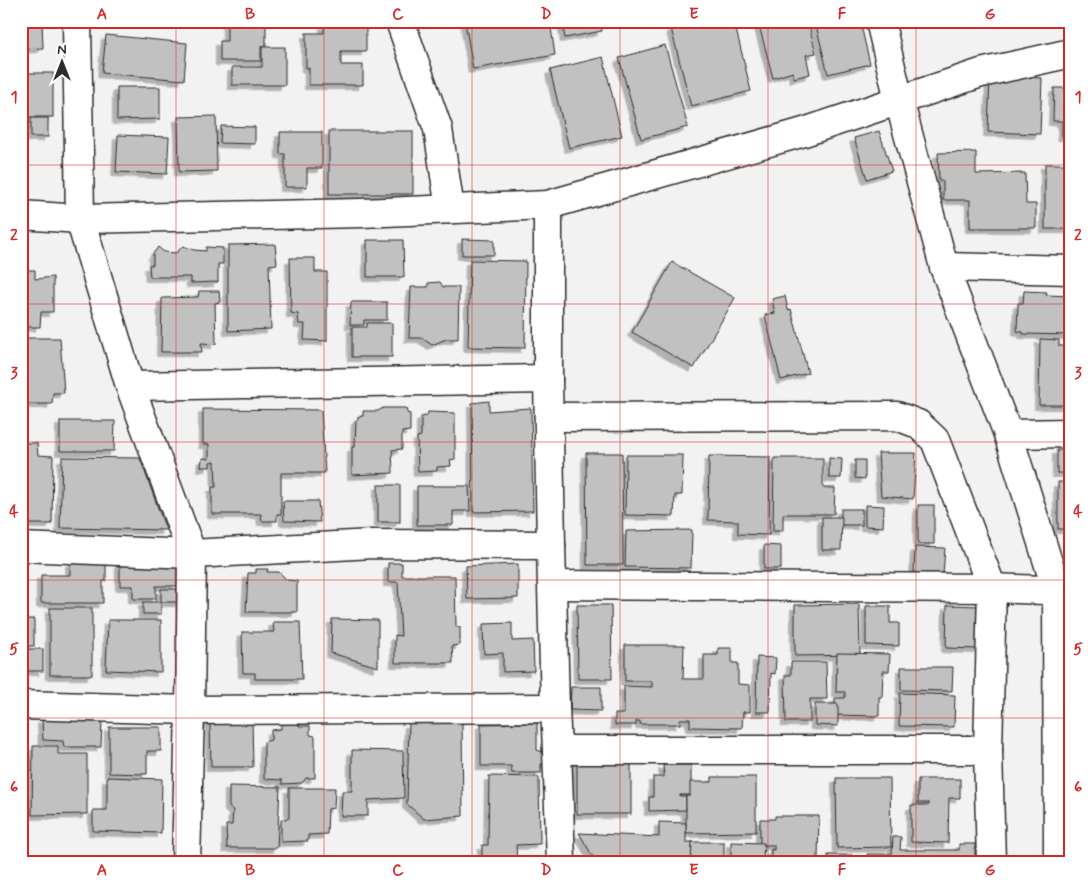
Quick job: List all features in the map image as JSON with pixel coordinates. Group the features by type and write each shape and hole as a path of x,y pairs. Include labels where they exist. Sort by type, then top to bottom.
{"street":[{"path":"77,21 80,219 130,386 192,554 186,862"},
{"path":"400,21 438,129 450,209"},
{"path":"880,21 944,268 1008,434 1064,591 1064,754 1058,862"},
{"path":"21,215 80,219 361,213 548,205 804,132 981,73 1071,53"},
{"path":"548,205 548,379 551,545 561,862"},
{"path":"944,268 1071,270"},
{"path":"130,386 548,379"},
{"path":"549,417 897,416 918,424 935,440 992,588 988,750 991,862"},
{"path":"1008,434 1071,433"},
{"path":"21,548 192,554 372,544 551,545"},
{"path":"553,585 992,588 1064,591"},
{"path":"21,706 190,710 555,708"},
{"path":"557,750 988,750"}],"building":[{"path":"21,21 42,21 43,48 21,49"},
{"path":"115,21 167,21 167,24"},
{"path":"227,21 266,21 266,46 261,46 261,61 220,61 220,41 227,41"},
{"path":"465,21 550,21 555,55 473,69"},
{"path":"562,21 600,21 602,31 565,38"},
{"path":"698,21 734,21 751,91 691,106 671,28"},
{"path":"758,21 808,21 816,53 806,55 810,74 794,78 793,72 773,78"},
{"path":"815,21 860,21 870,64 828,74"},
{"path":"324,24 366,24 366,51 341,51 341,65 363,65 363,85 309,85 309,68 306,68 306,33 324,33"},
{"path":"106,35 187,43 184,80 102,73"},
{"path":"665,45 688,127 641,139 619,58"},
{"path":"262,47 285,47 285,85 232,85 232,67 262,67"},
{"path":"603,57 622,136 569,148 550,70"},
{"path":"21,73 53,73 53,117 21,117"},
{"path":"990,76 1042,78 1040,134 988,132"},
{"path":"117,87 160,87 160,119 117,120"},
{"path":"1054,88 1071,88 1071,136 1062,136 1062,121 1053,121"},
{"path":"216,116 217,171 179,172 178,117"},
{"path":"31,118 48,118 48,137 31,137"},
{"path":"221,126 255,127 255,144 220,143"},
{"path":"329,131 413,131 413,194 329,194"},
{"path":"879,131 892,171 867,179 854,138"},
{"path":"280,132 322,132 322,168 307,168 307,187 285,187 285,154 280,154"},
{"path":"118,135 169,137 167,174 116,172"},
{"path":"976,152 976,174 1025,173 1026,204 1036,204 1036,228 970,228 970,200 943,200 943,181 939,181 938,153"},
{"path":"1045,164 1071,164 1071,229 1045,229"},
{"path":"462,239 494,240 494,255 462,255"},
{"path":"367,240 403,240 404,277 367,277"},
{"path":"275,244 277,264 269,265 271,329 228,331 228,245"},
{"path":"183,246 194,250 206,251 206,247 223,248 223,264 218,264 218,282 191,283 191,277 150,277 149,265 153,265 153,254 158,247 164,252 176,253"},
{"path":"290,258 315,258 315,272 327,272 327,341 304,340 305,324 299,324 298,314 291,313"},
{"path":"470,260 526,261 525,348 468,347"},
{"path":"672,262 735,298 694,368 632,332"},
{"path":"21,270 35,270 35,279 53,277 53,312 41,312 40,327 21,327"},
{"path":"440,282 443,287 459,287 458,339 446,339 432,345 422,338 409,338 411,287 428,287 428,283"},
{"path":"199,291 219,291 220,302 215,303 216,344 201,343 202,352 161,352 162,298 198,297"},
{"path":"1024,291 1047,292 1046,295 1071,296 1071,335 1023,334 1023,332 1017,331 1018,303 1023,303"},
{"path":"785,296 788,310 791,309 808,373 781,380 765,315 775,313 772,299"},
{"path":"351,302 387,302 387,320 364,320 364,325 350,325"},
{"path":"367,323 392,323 392,357 352,357 352,327 367,327"},
{"path":"21,338 60,338 64,393 53,393 52,404 21,404"},
{"path":"1040,339 1059,340 1059,346 1071,346 1069,405 1039,405"},
{"path":"489,401 489,411 531,408 533,511 473,512 472,403"},
{"path":"383,408 406,408 407,413 410,414 410,431 402,432 402,449 392,450 393,473 352,475 352,447 355,447 356,420 358,420 358,417 363,416 363,411 378,411"},
{"path":"203,409 321,410 325,473 281,473 281,514 277,514 277,521 262,521 261,514 212,514 212,487 216,487 215,461 210,462 210,467 201,467 202,458 209,459 209,444 203,444"},
{"path":"428,412 455,413 455,459 450,460 451,466 437,467 437,471 418,472 417,437 421,436 421,417 427,416"},
{"path":"60,421 115,421 114,451 60,451"},
{"path":"21,443 37,443 38,455 53,456 52,524 21,524"},
{"path":"1057,450 1071,450 1071,473 1057,473"},
{"path":"586,453 622,453 623,565 587,565"},
{"path":"878,453 916,453 913,499 881,496"},
{"path":"626,455 683,455 682,495 675,495 674,516 625,515"},
{"path":"709,456 770,457 769,535 738,534 738,521 708,520"},
{"path":"62,457 140,458 166,530 60,528"},
{"path":"774,458 823,458 823,488 835,488 834,514 783,514 783,531 773,531"},
{"path":"829,458 842,459 841,478 829,478"},
{"path":"855,460 865,460 865,479 855,478"},
{"path":"1058,482 1071,482 1071,529 1058,529"},
{"path":"378,485 400,485 400,522 378,522"},
{"path":"417,486 469,486 470,511 453,511 453,525 417,525"},
{"path":"283,501 318,501 320,522 284,521"},
{"path":"865,505 884,506 883,527 865,526"},
{"path":"918,505 934,505 934,544 918,544"},
{"path":"841,509 862,509 862,525 841,525"},
{"path":"822,517 842,517 841,550 822,550"},
{"path":"692,530 691,568 625,567 626,531"},
{"path":"764,545 781,546 781,569 764,569"},
{"path":"915,547 945,548 943,575 914,574"},
{"path":"106,557 106,581 103,581 103,603 41,603 41,575 70,575 70,562"},
{"path":"120,560 177,560 177,586 156,586 156,599 133,599 133,586 120,586"},
{"path":"388,563 402,563 402,576 455,576 456,627 460,627 460,645 452,646 453,663 395,663 395,635 401,636 398,582 388,582"},
{"path":"518,564 518,598 467,599 466,566"},
{"path":"256,569 268,569 267,572 279,572 287,580 297,581 297,612 246,612 248,573 256,573"},
{"path":"161,589 181,589 181,602 161,602"},
{"path":"143,602 161,602 161,614 143,614"},
{"path":"859,604 860,655 795,656 795,605"},
{"path":"577,605 611,605 612,679 578,679"},
{"path":"947,605 980,606 979,649 946,648"},
{"path":"866,606 890,606 890,623 899,623 899,646 866,645"},
{"path":"50,608 92,608 92,675 50,675"},
{"path":"21,619 34,619 34,646 21,646"},
{"path":"332,619 378,620 378,667 331,653"},
{"path":"108,620 161,620 161,672 106,670"},
{"path":"273,622 300,622 302,679 255,679 255,673 243,673 242,632 274,632"},
{"path":"512,623 512,641 533,640 534,671 503,672 503,653 484,654 483,624"},
{"path":"625,645 684,645 683,679 704,679 704,655 718,655 718,648 732,648 732,663 738,663 738,684 750,685 750,712 743,712 742,728 690,727 690,719 680,719 680,724 640,724 640,721 636,721 636,725 615,725 615,714 624,714 624,686 652,687 652,681 625,681"},
{"path":"21,649 43,649 43,671 21,671"},
{"path":"837,653 890,654 889,671 883,671 882,697 879,697 879,716 835,715 835,698 845,698 845,692 836,692"},
{"path":"757,657 776,658 775,674 771,673 770,712 756,712"},
{"path":"791,662 826,662 827,699 810,699 810,722 786,722 785,675 791,675"},
{"path":"901,667 953,667 952,691 901,690"},
{"path":"571,687 601,687 601,711 570,710"},
{"path":"900,693 955,695 954,727 899,726"},
{"path":"815,704 838,704 838,726 815,725"},
{"path":"42,719 102,719 101,747 64,747 63,741 43,740"},
{"path":"210,721 252,721 253,767 211,767"},
{"path":"291,722 298,722 299,726 310,726 310,735 315,736 315,778 306,778 302,783 282,784 282,780 264,779 264,742 271,740 271,730 281,729 281,724 290,724"},
{"path":"409,723 462,723 463,816 424,819 407,804"},
{"path":"537,723 537,750 549,754 549,763 541,764 541,773 512,773 511,766 481,766 481,724"},
{"path":"109,727 161,727 161,751 147,751 147,774 109,773"},
{"path":"21,729 22,737 25,737 25,822 21,822"},
{"path":"33,746 58,746 58,754 87,754 87,814 32,815"},
{"path":"352,750 403,751 404,798 368,800 368,816 341,816 342,791 352,791"},
{"path":"577,760 631,760 631,814 577,814"},
{"path":"663,765 691,765 691,795 680,795 686,796 686,810 649,811 649,797 653,797 653,777 664,777"},
{"path":"489,776 539,777 540,844 516,845 517,862 482,862 482,845 488,845"},
{"path":"107,777 162,779 161,833 93,831 93,810 107,810"},
{"path":"712,777 756,777 756,832 686,833 686,796 690,796 690,782 712,782"},
{"path":"836,778 890,778 891,847 837,848"},
{"path":"918,779 960,779 960,798 949,798 948,843 911,842 911,805 929,805 929,803 918,803"},
{"path":"229,786 280,787 277,848 227,848 226,825 232,825 233,810 229,807"},
{"path":"289,788 335,788 334,808 328,809 327,834 308,835 308,841 281,842 281,820 289,818"},
{"path":"775,816 819,816 818,859 811,859 811,862 771,862 771,849 774,850 774,845 760,845 760,819 775,819"},
{"path":"659,822 686,823 686,842 694,842 693,862 596,862 579,833 659,837"},
{"path":"893,837 901,837 900,850 959,850 959,844 975,844 975,862 867,862 867,854 892,854"},
{"path":"692,842 724,842 724,862 691,862"},
{"path":"731,842 764,843 763,862 731,862"},
{"path":"828,855 852,855 852,862 828,862"}]}
